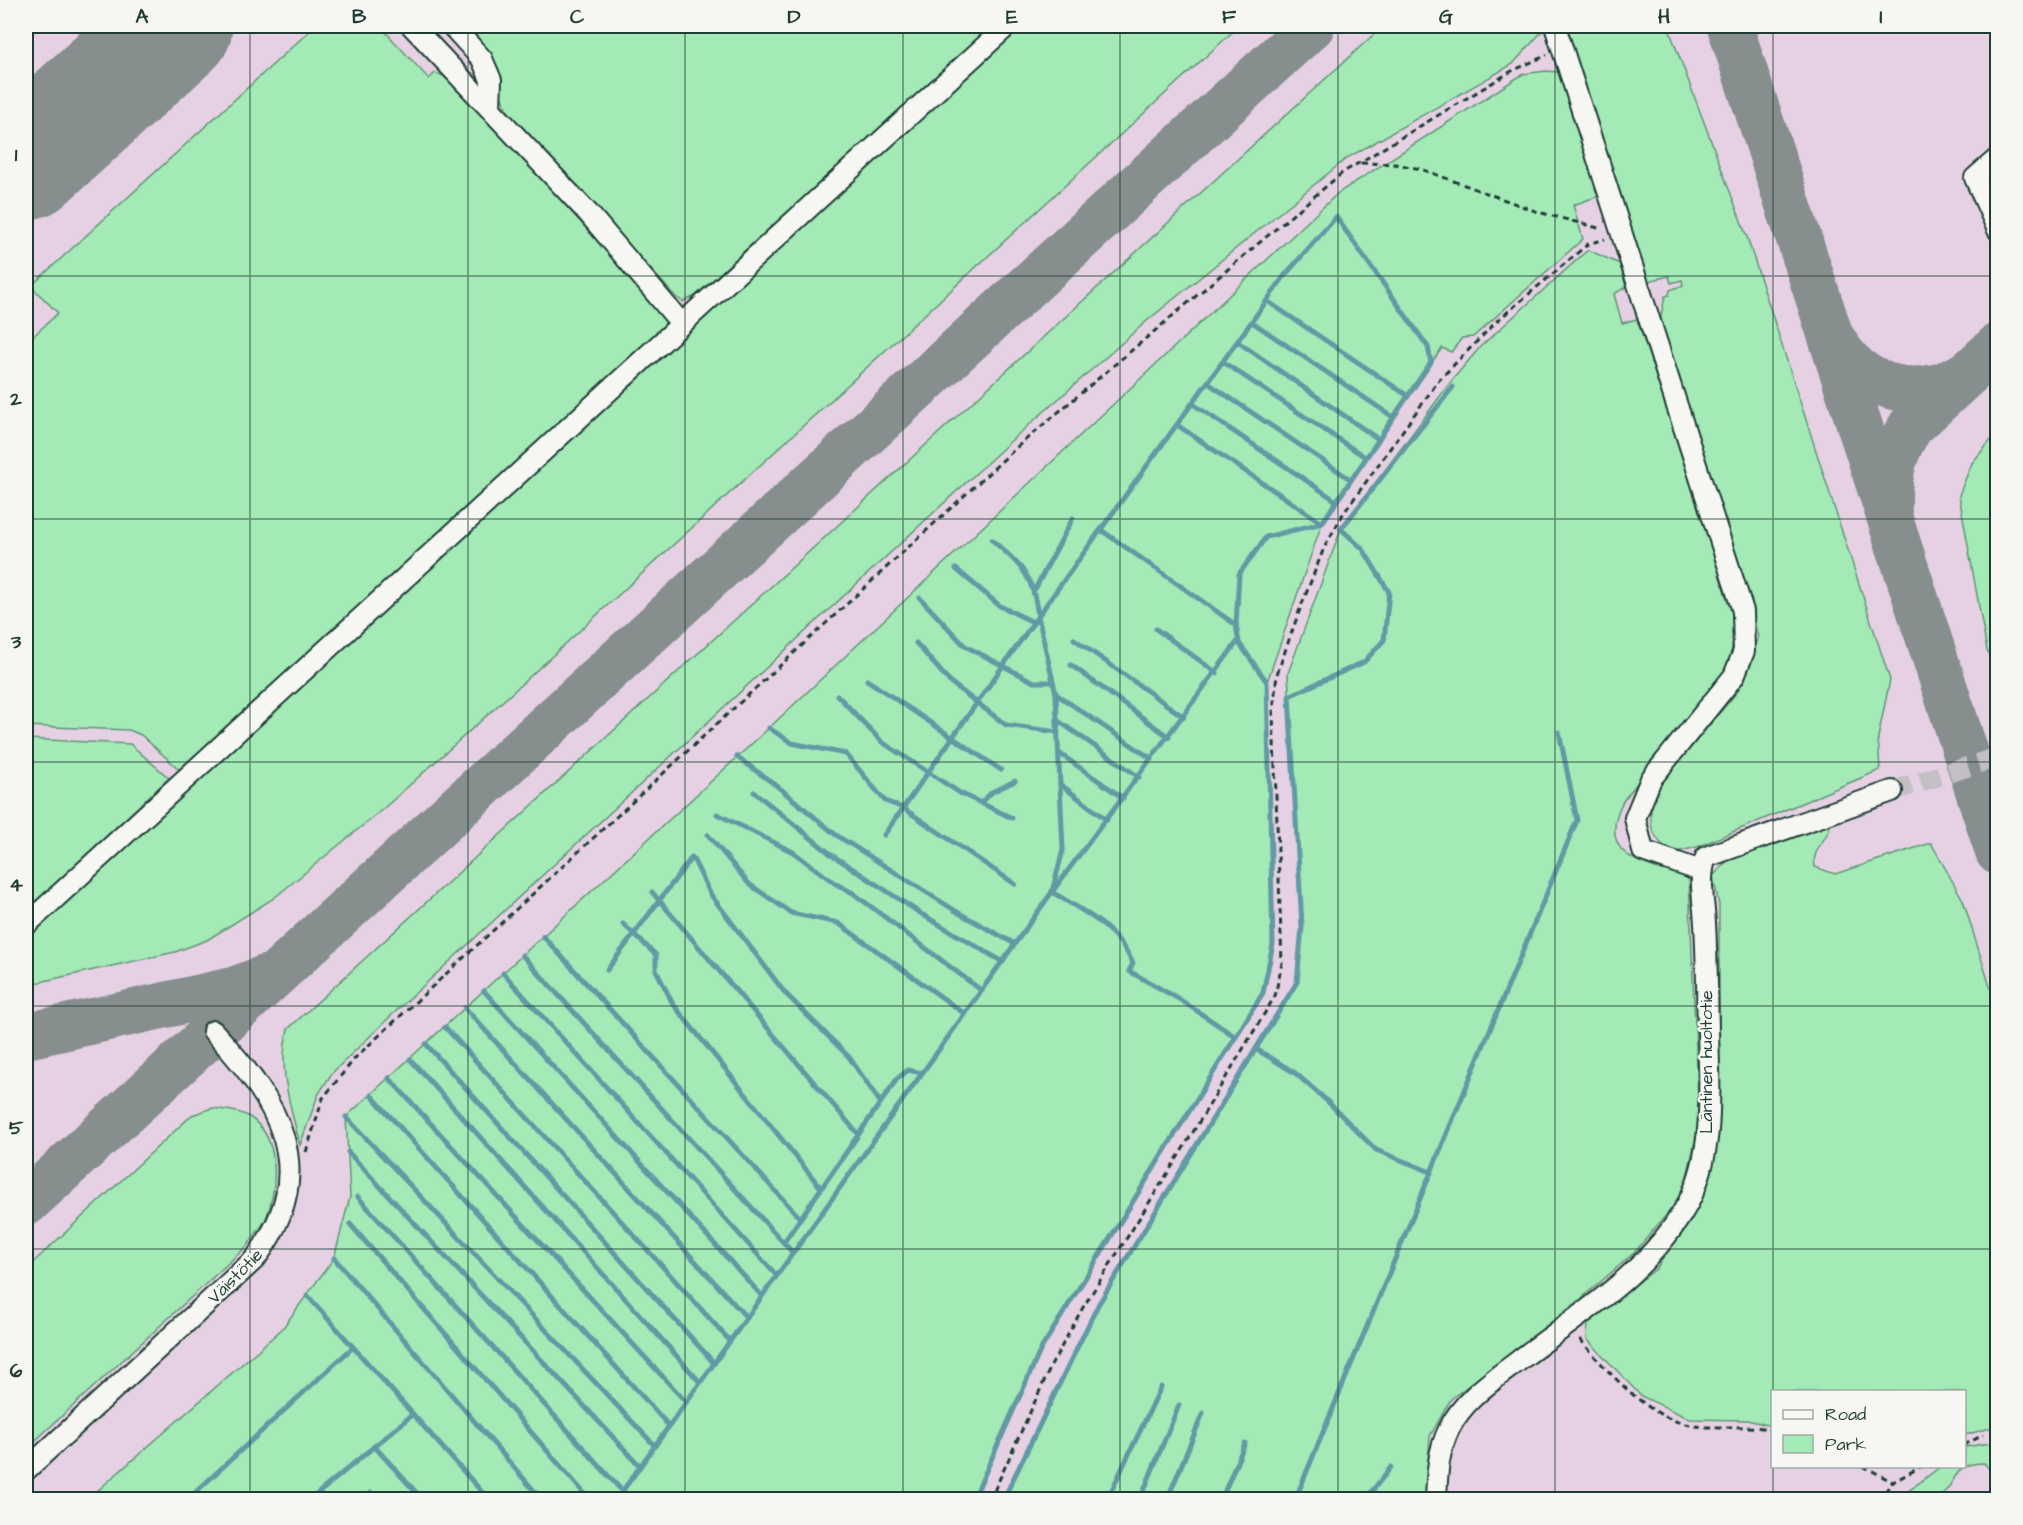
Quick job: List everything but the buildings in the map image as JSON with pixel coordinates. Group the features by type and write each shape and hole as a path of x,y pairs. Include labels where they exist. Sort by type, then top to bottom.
{"lane":[{"path":"412,26 589,214 681,322"},
{"path":"452,26 482,59 491,80 490,108"},
{"path":"26,925 1006,26"},
{"path":"1555,26 1743,611 1744,651 1734,676 1651,779 1635,818 1642,851 1701,871 1706,857 1724,849 1892,791"},
{"path":"1998,158 1975,178 1998,230"},
{"name":"Läntinen huoltotie","path":"1436,1500 1440,1458 1449,1429 1458,1414 1480,1390 1621,1284 1649,1257 1678,1219 1700,1174 1707,1132 1709,1084 1705,924 1701,871"},
{"name":"Väistötie","path":"26,1470 255,1259 271,1239 282,1215 288,1195 289,1174 284,1136 268,1099 247,1068 213,1031"}],"path":[{"path":"289,1174 305,1154 323,1098 356,1057 1017,447 1342,173 1512,71 1562,48"},
{"path":"1359,163 1395,164 1421,169 1538,212 1621,234"},
{"path":"990,1500 1052,1364 1082,1309 1181,1152 1275,996 1282,963 1273,712 1278,674 1324,548 1343,514 1439,380 1497,321 1588,244 1621,234"},
{"path":"1568,1324 1611,1376 1660,1413 1685,1424 1771,1430"},
{"path":"1966,1444 1983,1435"},
{"path":"1865,1468 1893,1482"},
{"path":"1878,1500 1893,1482 1920,1468"}],"shaded area":[{"path":"26,26 1997,26 1997,1499 26,1499"}],"green space":[{"path":"315,26 380,26 429,79 435,73 444,76 512,145 667,319 664,326 180,770 141,735 129,730 26,726 26,343 58,313 31,286"},
{"path":"465,26 991,26 695,296 683,302 513,119 500,93 486,48 478,37"},
{"path":"1018,26 1239,26 514,691 383,809 274,898 207,940 175,952 26,985 26,935"},
{"path":"1383,26 1544,26 1545,28 1513,64 1347,158 1148,320 1013,439 332,1073 318,1095 300,1145 286,1087 284,1058 288,1029"},
{"path":"1565,26 1667,26 1669,29 1747,237 1890,680 1878,737 1880,770 1697,847 1673,853 1658,840 1651,824 1654,797 1658,787 1737,692 1750,666 1758,637 1743,582 1659,326 1665,296 1669,295 1670,290 1683,285 1682,280 1671,283 1669,276 1648,281"},
{"path":"1558,72 1565,79 1602,195 1573,205 1583,239 1473,337 1462,338 1451,352 1442,348 1331,506 1322,523 1267,682 1273,944 1263,993 1041,1349 973,1499 87,1500 282,1329 334,1258 350,1197 346,1117 769,728 1338,193 1523,74"},
{"path":"1588,250 1620,264 1626,287 1614,294 1622,323 1637,319 1732,610 1734,634 1729,666 1623,801 1616,819 1615,833 1618,845 1626,854 1637,861 1682,875 1689,880 1699,1123 1683,1195 1634,1253 1576,1303 1451,1399 1430,1436 1425,1499 1003,1500 1098,1305 1297,982 1302,926 1288,673 1341,529 1453,379 1481,346"},
{"path":"1997,433 1997,662 1987,651 1959,495 1972,463"},
{"path":"26,739 130,744 169,778 26,911"},
{"path":"1831,822 1830,829 1816,854 1815,867 1835,874 1931,843 1963,900 1997,1009 1997,1426 1966,1435 1966,1390 1771,1390 1771,1426 1747,1420 1690,1419 1641,1396 1587,1339 1588,1321 1656,1269 1693,1214 1712,1172 1719,1127 1719,905 1713,876 1732,856"},
{"path":"212,1108 234,1111 248,1116 259,1125 266,1136 274,1163 274,1177 270,1206 264,1221 248,1245 26,1449 26,1269 192,1115"},
{"path":"1997,1442 1997,1478 1984,1463 1966,1466 1966,1447"},
{"path":"1939,1468 1964,1468 1946,1491 1936,1498 1931,1500 1898,1499"}],"waterway":[{"path":"616,1500 1052,892 1063,850 1056,694 1038,616 1286,274 1336,217 1428,347 1431,362 1322,523 1177,425"},
{"path":"1267,301 1408,396"},
{"path":"1252,322 1393,417"},
{"path":"1238,342 1378,439"},
{"path":"1223,362 1365,457"},
{"path":"1208,383 1350,479"},
{"path":"1003,1500 1098,1305 1297,982 1302,926 1289,696 1364,662 1384,640 1389,592 1363,549 1341,529 1453,387"},
{"path":"1193,404 1335,500"},
{"path":"1035,589 1073,518"},
{"path":"973,1500 1041,1349 1263,993 1273,944 1267,682 1239,643 1236,625 1239,574 1266,537 1322,523"},
{"path":"1101,530 1236,625"},
{"path":"884,835 1038,616 1033,590 1024,572 992,540"},
{"path":"956,569 1000,606 1033,622"},
{"path":"920,598 965,646 1034,682 1053,682"},
{"path":"1156,629 1217,673"},
{"path":"1074,639 1184,717"},
{"path":"1236,1037 1179,999 1129,971 1133,963 1118,939 1088,914 1052,892 1238,641"},
{"path":"916,643 950,682 1006,725 1058,732"},
{"path":"1071,665 1169,737"},
{"path":"867,680 1001,770"},
{"path":"1056,694 1152,759"},
{"path":"837,695 882,742 960,793 1012,818"},
{"path":"1057,720 1139,777"},
{"path":"769,728 792,743 846,754 885,801 903,808 1015,884"},
{"path":"1295,1500 1577,820 1559,732"},
{"path":"1059,753 1123,798"},
{"path":"737,757 777,786 836,835 959,913 1015,944"},
{"path":"981,803 992,792 1015,781"},
{"path":"1060,784 1107,820"},
{"path":"754,792 832,855 923,915 1003,962"},
{"path":"717,814 793,852 836,884 853,893 982,991"},
{"path":"708,835 749,884 791,913 838,923 965,1014"},
{"path":"607,970 692,857 711,895 785,993 849,1057 880,1102"},
{"path":"652,892 858,1134"},
{"path":"623,924 656,955 656,970 673,1004 821,1188"},
{"path":"543,936 800,1218"},
{"path":"522,955 793,1253"},
{"path":"503,973 777,1276"},
{"path":"484,991 762,1296"},
{"path":"465,1008 747,1318"},
{"path":"445,1027 730,1341"},
{"path":"426,1044 714,1363"},
{"path":"1256,1049 1295,1073 1376,1150 1431,1172"},
{"path":"410,1059 700,1382"},
{"path":"784,1242 897,1079 908,1070 922,1073"},
{"path":"389,1078 686,1402"},
{"path":"371,1095 669,1426"},
{"path":"346,1117 655,1446"},
{"path":"348,1152 640,1466"},
{"path":"358,1197 622,1491"},
{"path":"350,1224 590,1500"},
{"path":"334,1258 542,1500"},
{"path":"307,1295 489,1500"},
{"path":"187,1500 353,1347"},
{"path":"1107,1500 1161,1387"},
{"path":"1140,1500 1179,1405"},
{"path":"1167,1500 1203,1413"},
{"path":"310,1500 413,1414"},
{"path":"1221,1500 1245,1443"},
{"path":"374,1446 423,1500"},
{"path":"1365,1500 1391,1467"},
{"path":"371,1493 378,1500"}],"taxiway":[{"path":"26,1203 1312,26"},
{"path":"1730,26 1998,852"},
{"path":"1834,341 1845,357 1859,370 1874,380 1891,386 1909,389 1927,388 1946,384 1964,375"},
{"path":"1889,507 1893,464 1900,445 1911,426 1998,346"},
{"path":"26,1036 233,990 265,978"}],"runway":[{"path":"26,161 174,26"}],"tunnel":[{"path":"1892,791 1998,757"}]}
